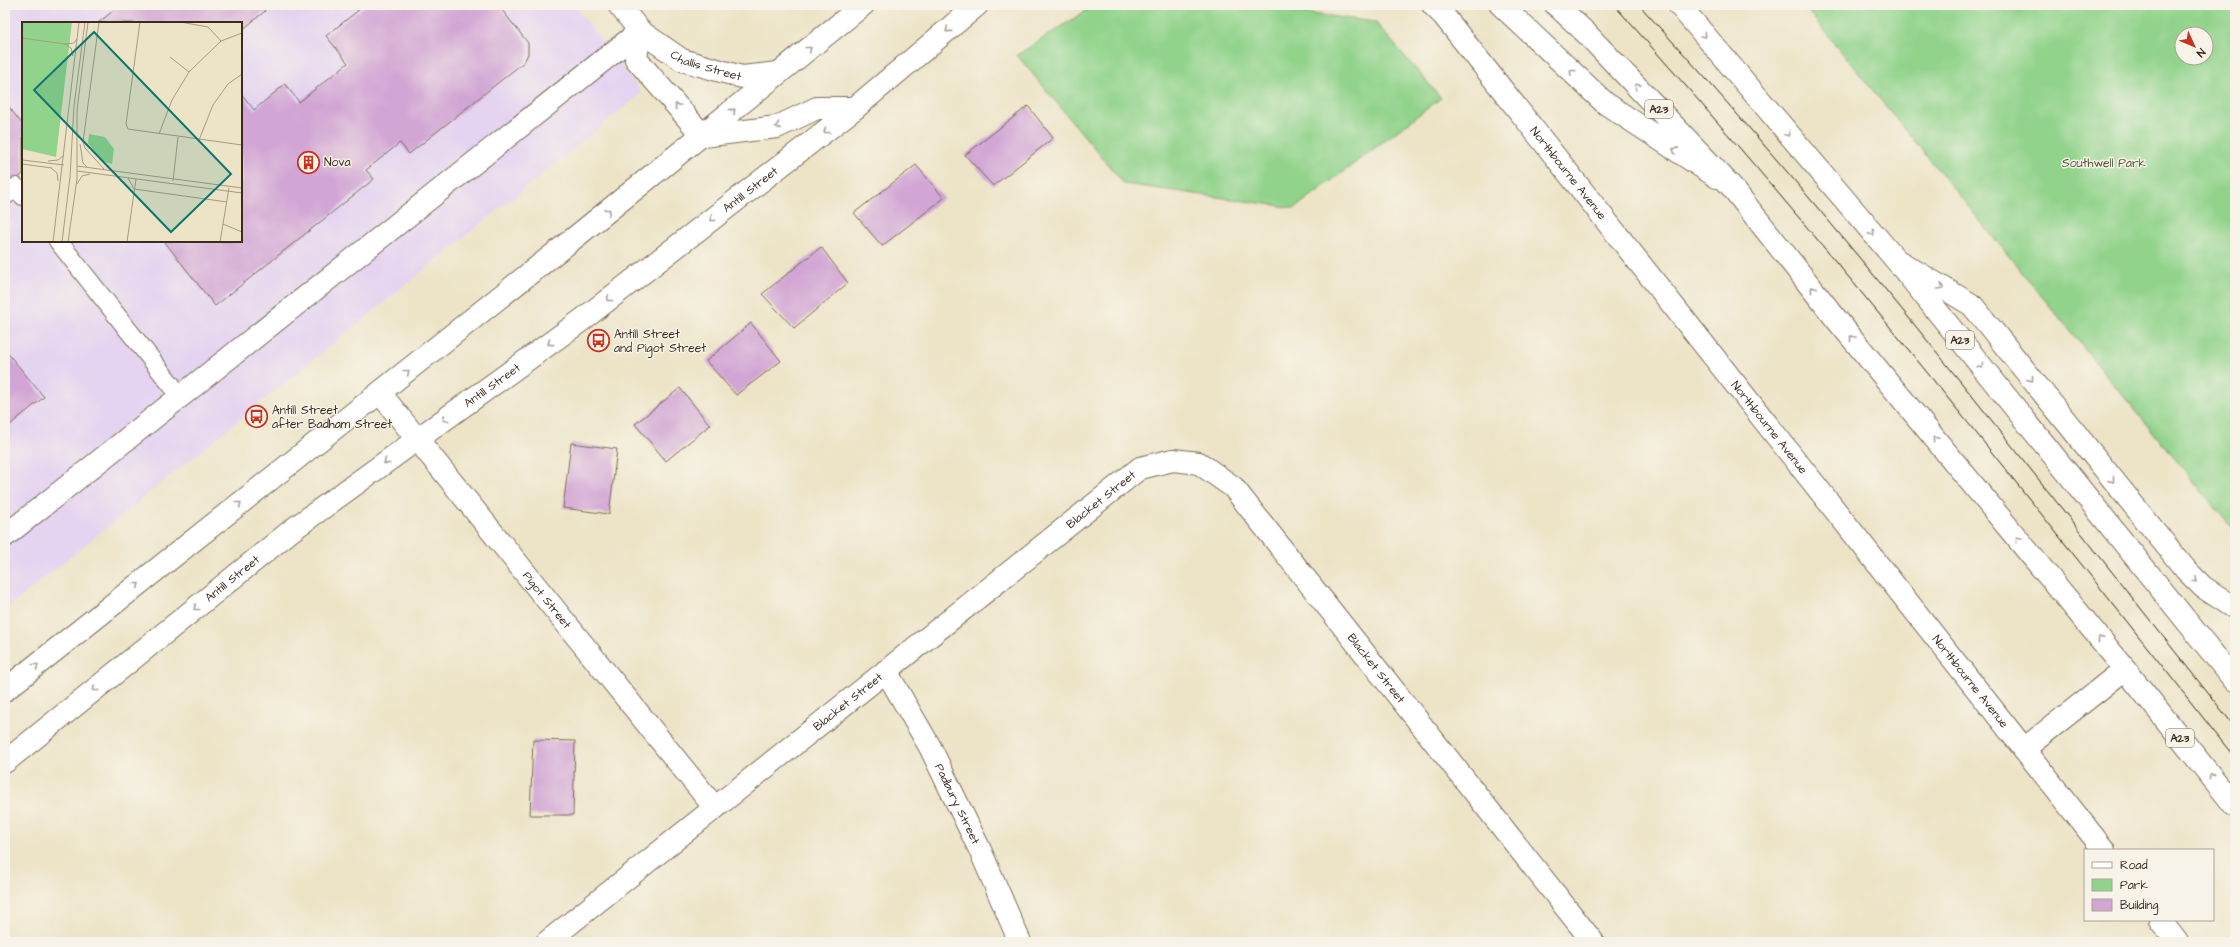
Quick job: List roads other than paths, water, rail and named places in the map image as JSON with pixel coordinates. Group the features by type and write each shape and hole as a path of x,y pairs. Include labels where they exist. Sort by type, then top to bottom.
{"main road":[{"name":"Challis Street","path":"619,5 640,32 682,60 742,77 778,73"},
{"path":"5,690 702,136 863,5"},
{"name":"Antill Street","path":"5,762 292,530 582,320 854,108 978,5"},
{"name":"Northbourne Avenue","path":"1433,5 1444,16 2103,849"},
{"path":"1501,5 1605,103 1731,186"},
{"name":"A23","path":"1556,5 1586,33 1731,186 1842,326 2125,669 2235,806"},
{"name":"A23","path":"1679,5 1896,260 2235,681"},
{"path":"640,32 636,59 702,136"},
{"path":"5,536 640,32"},
{"path":"702,136 776,128 817,108 854,108"},
{"path":"1896,260 1972,305 2186,570 2203,587 2235,608"},
{"name":"Pigot Street","path":"380,393 715,808"},
{"name":"Blacket Street","path":"547,942 1140,468 1173,460 1199,463 1233,487 1593,942"},
{"path":"2024,749 2125,669"},
{"name":"Padbury Street","path":"886,671 933,754 980,850 1020,942"},
{"path":"2161,921 2177,942"}],"lane":[{"path":"5,196 16,187 22,195"},
{"path":"59,242 181,397"}],"tram line":[{"path":"1614,5 1695,96 1853,282 2007,471 2235,758"},
{"path":"1639,5 1794,180 1869,270 2017,452 2235,727"}],"place":[{"name":"Nova","path":"309,162"},
{"name":"Antill Street and Pigot Street","path":"598,341"},
{"name":"Antill Street after Badham Street","path":"256,417"}],"park label":[{"name":"Southwell Park","path":"2104,163"}]}
